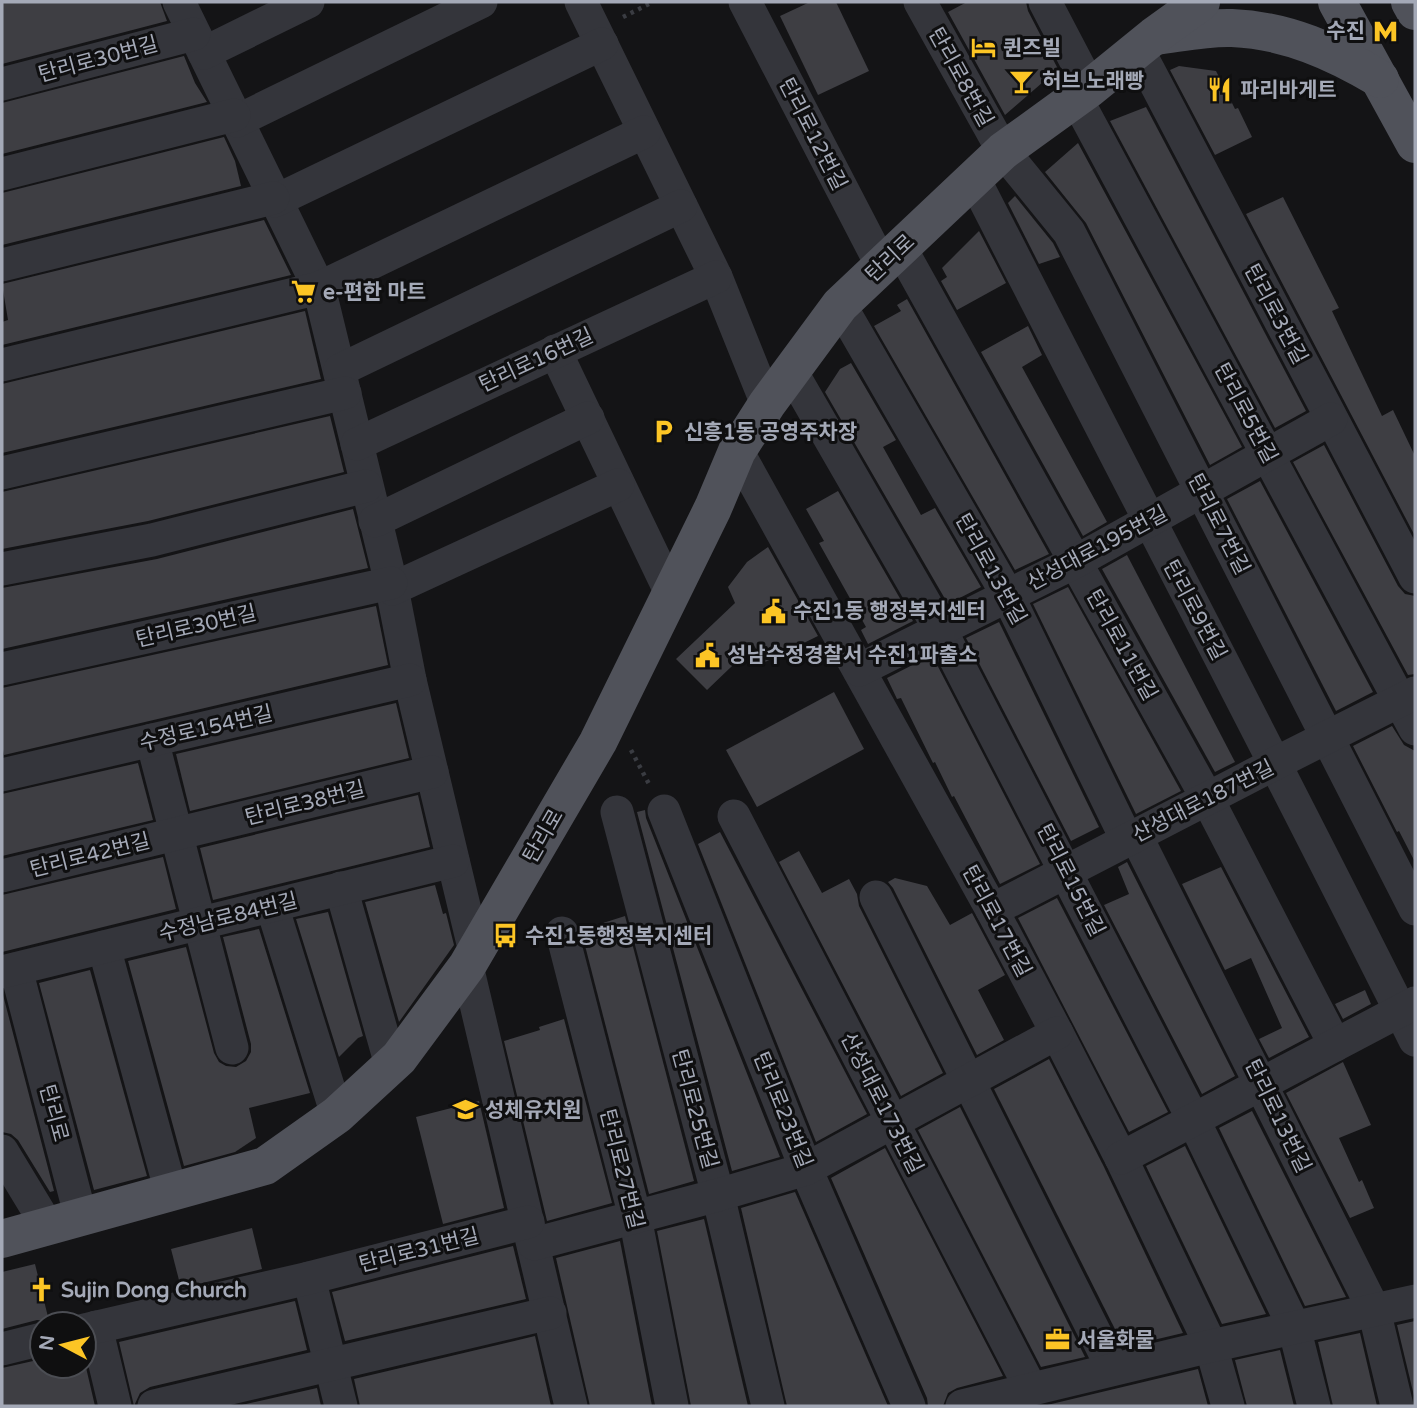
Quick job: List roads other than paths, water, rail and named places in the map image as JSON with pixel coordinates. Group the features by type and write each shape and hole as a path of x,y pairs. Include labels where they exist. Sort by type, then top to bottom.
{"main road":[{"name":"탄리로","path":"2,1239 265,1166 337,1115 399,1058 471,959 611,715 713,509 737,451 767,404 841,305 1003,151 1200,2"},
{"path":"1337,2 1415,144"},
{"path":"1410,2 1415,11"},
{"path":"1146,43 1230,28 1263,32 1308,42 1348,60 1380,79"}],"street":[{"path":"178,2 319,288 392,586 410,680 453,861 471,959 550,1313 562,1404"},
{"path":"199,43 308,2"},
{"path":"2,174 236,118 481,2"},
{"path":"581,2 716,277 767,404"},
{"name":"탄리로12번길","path":"745,2 891,257"},
{"name":"탄리로8번길","path":"919,2 1003,151"},
{"name":"탄리로5번길","path":"1045,2 1083,93 1268,454 1411,708"},
{"name":"탄리로30번길","path":"2,84 199,43"},
{"name":"탄리로3번길","path":"1146,43 1331,419 1415,577"},
{"path":"2,265 274,200 602,44"},
{"path":"2,365 319,288 644,132"},
{"name":"탄리로7번길","path":"1003,151 1069,232 1415,909"},
{"name":"탄리로9번길","path":"974,179 1148,521 1410,1018"},
{"path":"2,473 342,381 681,206"},
{"name":"탄리로11번길","path":"891,257 1075,562 1207,798 1335,1045"},
{"name":"탄리로16번길","path":"357,444 716,277"},
{"name":"탄리로13번길","path":"841,305 1007,594 1262,1084 1374,1310 1397,1406"},
{"path":"555,351 671,593"},
{"name":"탄리로15번길","path":"791,371 942,631 1194,1121 1294,1327 1314,1406"},
{"path":"375,521 588,418"},
{"name":"산성대로195번길","path":"859,670 942,631 1007,594 1075,562 1331,419"},
{"name":"탄리로17번길","path":"737,451 992,910 1057,1033 1121,1158 1211,1346 1228,1406"},
{"name":"탄리로30번길","path":"2,669 392,586 618,485"},
{"path":"2,569 152,540 366,486"},
{"name":"수정로154번길","path":"2,775 410,680"},
{"name":"산성대로187번길","path":"992,910 1328,737 1411,708"},
{"path":"152,740 232,1048"},
{"name":"탄리로38번길","path":"177,834 432,772"},
{"name":"탄리로23번길","path":"664,811 806,1169 909,1406"},
{"name":"탄리로25번길","path":"617,812 718,1195 768,1406"},
{"name":"산성대로173번길","path":"734,816 1031,1389"},
{"name":"탄리로42번길","path":"2,876 177,834"},
{"name":"수정남로84번길","path":"9,971 453,861"},
{"path":"341,888 391,1065"},
{"path":"876,897 1113,1369"},
{"path":"272,906 337,1115"},
{"name":"탄리로27번길","path":"562,933 635,1217 672,1406"},
{"path":"104,947 172,1192"},
{"name":"탄리로","path":"9,971 64,1222"},
{"path":"1121,1158 1335,1045 1410,1018"},
{"name":"탄리로31번길","path":"98,1326 309,1278 531,1233 635,1217 806,1169 1057,1033"},
{"path":"2,1152 64,1222"},
{"path":"309,1278 341,1406"},
{"path":"982,1404 1113,1369 1415,1301"},
{"path":"154,1406 550,1313"},
{"path":"2,1349 28,1342"},
{"path":"98,1353 115,1406"}],"place":[{"name":"수진","path":"1385,31"},
{"name":"퀸즈빌","path":"983,48"},
{"name":"허브 노래빵","path":"1022,81"},
{"name":"파리바게트","path":"1220,90"},
{"name":"e-편한 마트","path":"303,292"},
{"name":"신흥1동 공영주차장","path":"664,432"},
{"name":"수진1동 행정복지센터","path":"773,611"},
{"name":"성남수정경찰서 수진1파출소","path":"707,655"},
{"name":"수진1동행정복지센터","path":"505,936"},
{"name":"성체유치원","path":"465,1110"},
{"name":"Sujin Dong Church","path":"41,1290"},
{"name":"서울화물","path":"1057,1340"}]}
